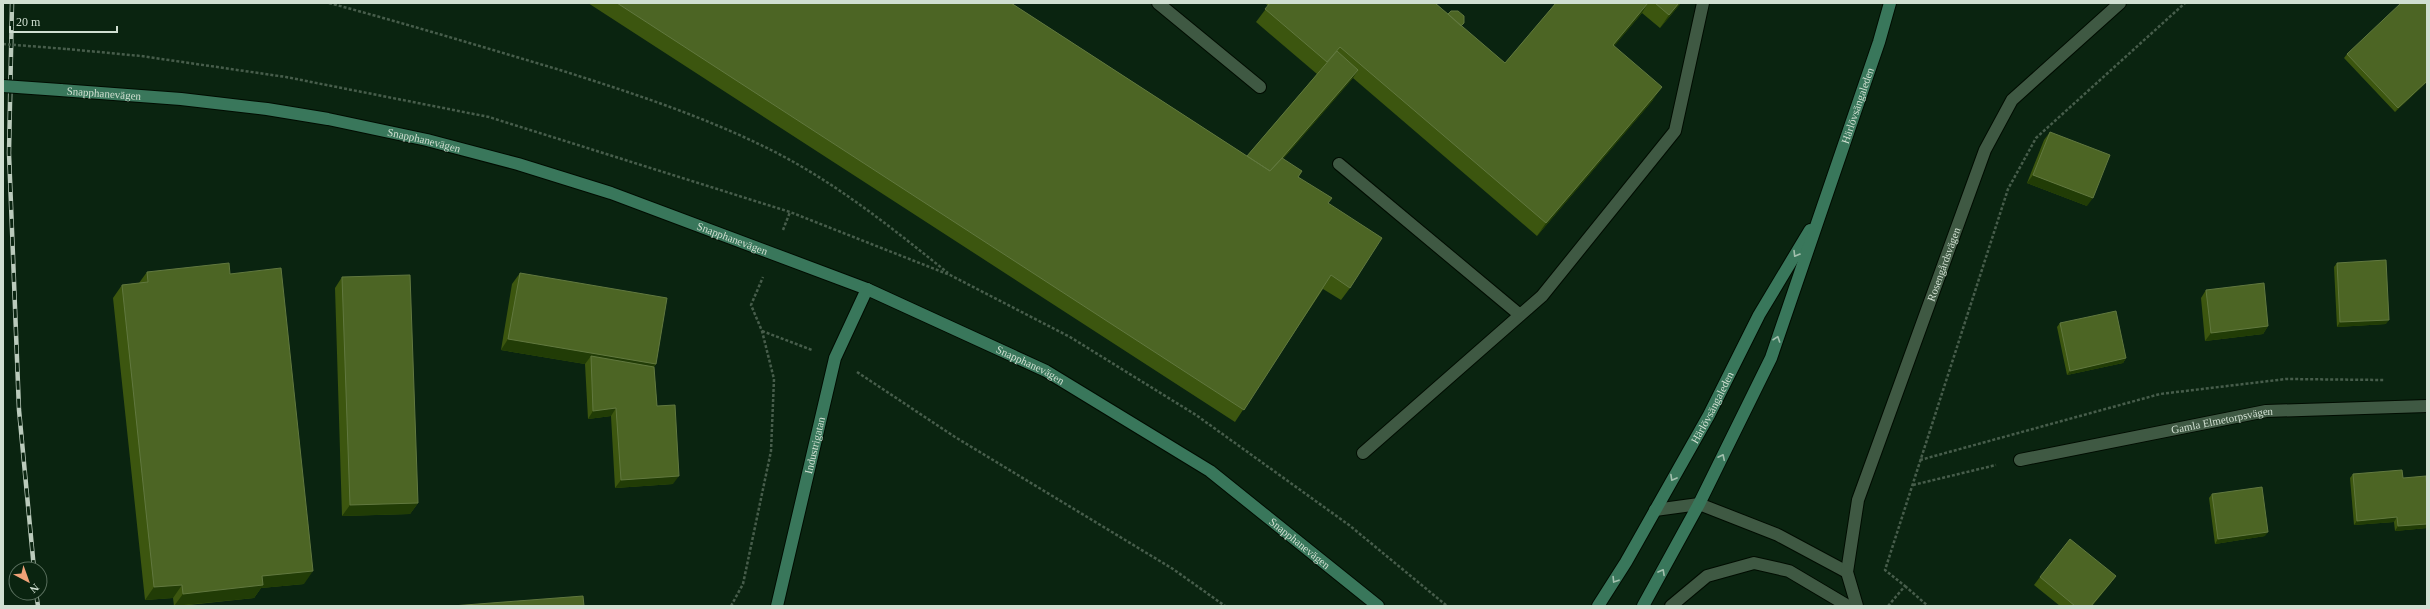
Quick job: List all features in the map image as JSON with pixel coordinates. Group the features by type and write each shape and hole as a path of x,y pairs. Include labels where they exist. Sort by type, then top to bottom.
{"main road":[{"name":"Härlövsängaleden","path":"1643,606 1699,504 1771,358 1890,3"},
{"name":"Snapphanevägen","path":"3,86 181,100 267,109 328,119 427,140 518,164 611,193 867,289 1046,371 1210,471 1378,606"},
{"name":"Härlövsängaleden","path":"1598,606 1709,415 1759,315 1822,208"},
{"name":"Industrigatan","path":"777,606 835,358 867,289"}],"street":[{"path":"1158,3 1260,87"},
{"path":"1363,453 1542,296 1675,131 1703,3"},
{"name":"Rosengårdsvägen","path":"1848,572 1858,500 1985,150 2012,100 2120,3"},
{"path":"1339,164 1520,315"},
{"name":"Gamla Elmetorpsvägen","path":"2020,460 2266,411 2427,406"},
{"path":"1655,510 1699,504 1778,535 1848,572 1857,606"},
{"path":"1672,606 1707,576 1754,563 1789,571 1848,606"}],"path":[{"path":"330,3 460,39 600,83 698,116 772,150 838,190 898,233 950,275 1070,337 1196,415 1349,525 1447,606"},
{"path":"1928,606 1885,570 2008,189 2036,138 2185,3"},
{"path":"3,44 67,49"},
{"path":"731,606 743,584 771,452 774,379 762,331 752,305 790,212"},
{"path":"762,331 835,358 894,394 955,437 1173,569 1225,606"},
{"path":"1913,485 2020,460"},
{"path":"1888,606 1905,586"}],"building":[{"path":"617,3 1011,3 1270,171 1282,158 1302,171 1298,177 1332,198 1328,203 1382,238 1350,288 1331,275 1244,410"},
{"path":"1270,3 1435,3 1505,63 1556,3 1648,3 1613,45 1662,87 1546,223 1340,47 1327,62 1265,9"},
{"path":"1655,3 1679,3 1669,15"},
{"path":"2401,3 2427,3 2427,81 2398,108 2347,54"},
{"path":"1451,11 1458,11 1464,16 1464,23 1461,26 1448,14"},
{"path":"1337,51 1358,70 1270,171 1247,156"},
{"path":"2050,132 2110,155 2093,198 2033,175"},
{"path":"2386,260 2389,320 2340,322 2337,263"},
{"path":"229,263 230,274 281,268 313,571 262,576 263,585 183,594 182,585 154,587 122,285 148,282 147,272"},
{"path":"520,273 667,298 656,364 508,339"},
{"path":"410,275 418,503 350,505 342,277"},
{"path":"2264,283 2268,326 2211,333 2206,290"},
{"path":"2116,311 2126,358 2070,371 2060,323"},
{"path":"591,356 654,367 657,406 675,405 679,476 621,480 616,408 593,411"},
{"path":"2402,470 2403,478 2426,476 2427,524 2398,526 2397,517 2357,521 2353,474"},
{"path":"2262,487 2268,532 2218,539 2212,494"},
{"path":"2070,539 2116,576 2091,606 2075,606 2040,577"},
{"path":"583,596 584,606 452,606"}],"railway":[{"path":"12,3 9,153 19,410 33,561"},
{"path":"37,601 38,606"}]}
